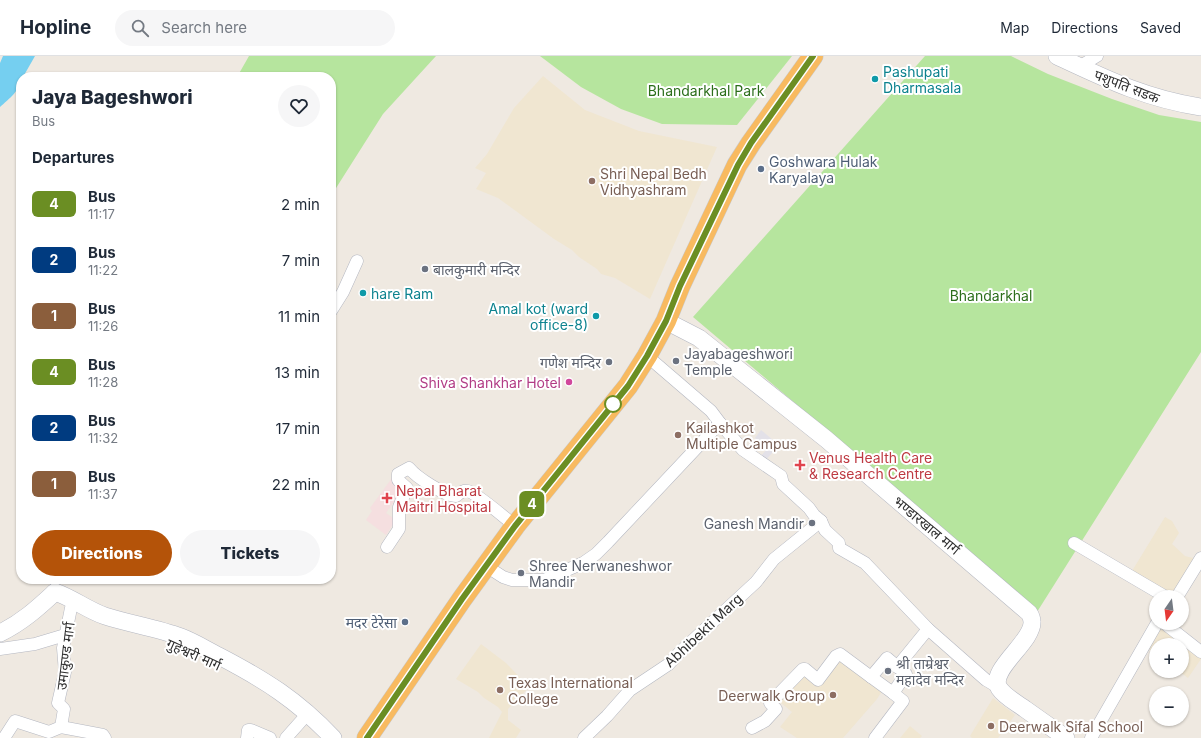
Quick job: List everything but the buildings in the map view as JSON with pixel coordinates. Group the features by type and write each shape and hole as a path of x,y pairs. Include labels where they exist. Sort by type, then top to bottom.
{"highway":[{"path":"367,738 515,526 628,386 647,356 666,321 680,286 738,165 751,143 813,56"}],"main road":[{"name":"पशुपति सडक","path":"1056,56 1128,88 1154,97 1201,107"},
{"name":"भण्डारखाल मार्ग","path":"666,321 699,338 826,439 1029,613 1033,621 1032,628 1025,640 1002,669 998,683"},
{"path":"0,632 13,627 38,608 55,592 66,596 85,608 104,616 181,637 248,671 288,696 308,713 333,738"},
{"name":"गुहेश्वरी मार्ग","path":"55,592 61,601 72,608 110,626 182,647 243,677 267,691 322,738"},
{"path":"998,683 1007,696 1066,738"}],"street":[{"path":"1079,66 1097,56"},
{"path":"336,304 344,292 357,261"},
{"path":"647,356 712,411 720,423 743,450 781,476 783,484 809,508 814,516 821,520 825,530 839,542 839,548 865,563 928,629 974,670 986,680 998,683"},
{"path":"486,566 503,577 512,580 544,580 583,563 596,554 608,542 720,423"},
{"path":"387,547 400,529 399,507 407,488 398,480 398,474 409,468 421,480 450,495 456,496 462,491 467,491 479,498 515,526"},
{"name":"Abhibekti Marg","path":"584,738 607,716 630,690 669,664 678,653 756,582 774,559 821,520"},
{"path":"1074,543 1154,590"},
{"path":"1181,590 1201,558"},
{"name":"उमाकुण्ड मार्ग","path":"61,727 64,709 58,703 66,672 63,648 72,608"},
{"path":"897,667 928,629"},
{"path":"1091,738 1153,630"},
{"path":"1173,630 1201,652"},
{"path":"0,649 35,644 65,635"},
{"path":"752,728 765,721 776,709 770,703 803,670 805,669 818,679 836,656 840,654 904,701 875,738"},
{"path":"871,676 887,658 906,674 893,693"},
{"path":"286,738 302,720"},
{"path":"4,738 15,721 49,732 61,727 103,735 105,738"},
{"path":"247,738 248,730 251,730 270,738"}],"shaded area":[{"name":"Shri Nepal Bedh Vidhyashram","path":"543,76 585,110 639,131 717,147 650,299 615,278 601,274 597,269 579,257 572,250 554,239 498,198 476,189 486,173 475,168 487,154 514,108"},
{"path":"761,430 779,445 765,461 760,457 768,448 755,438"},
{"name":"Nepal Bharat Maitri Hospital","path":"392,478 404,487 386,513 396,520 386,535 366,520 372,511 370,508"},
{"path":"1165,517 1172,521 1179,533 1172,544 1185,556 1197,559 1178,590 1164,590 1132,571"},
{"path":"1158,630 1170,630 1180,638 1152,638"},
{"name":"Texas International College","path":"481,644 506,663 529,687 508,709 508,720 521,730 516,738 489,738 502,712 498,707 478,692 456,679"},
{"path":"1189,645 1201,654 1201,659 1189,677"},
{"name":"Deerwalk Group","path":"840,659 882,691 877,699 843,738 797,738 780,727 792,712 780,702 803,674 818,686"},
{"name":"Deerwalk Sifal School","path":"993,698 1015,715 998,738 972,738 970,736"},
{"path":"910,726 922,736 920,738 900,738"}],"green space":[{"path":"249,56 436,56 383,114 336,188 336,72 240,72"},
{"name":"Bhandarkhal Park","path":"540,56 792,56 737,125 662,124 621,109 581,87"},
{"name":"Bhandarkhal","path":"925,56 1011,56 1048,74 1112,99 1159,115 1201,122 1201,352 1037,612 829,432 693,317"}],"water":[{"path":"3,56 35,56 26,72 16,72 16,91 0,107 0,63"}],"bus line":[{"name":"4","path":"367,738 462,599 515,526 628,386 647,356 666,321 680,286 738,165 751,143 813,56"}],"place":[{"name":"Pashupati Dharmasala","path":"875,79"},
{"name":"Goshwara Hulak Karyalaya","path":"761,169"},
{"name":"Shri Nepal Bedh Vidhyashram","path":"592,181"},
{"name":"बालकुमारी मन्दिर","path":"425,269"},
{"name":"hare Ram","path":"363,293"},
{"name":"Amal kot (ward office-8)","path":"596,316"},
{"name":"Jayabageshwori Temple","path":"676,361"},
{"name":"गणेश मन्दिर","path":"609,362"},
{"name":"Shiva Shankhar Hotel","path":"569,382"},
{"name":"Kailashkot Multiple Campus","path":"678,435"},
{"name":"Venus Health Care & Research Centre","path":"800,465"},
{"name":"Nepal Bharat Maitri Hospital","path":"387,498"},
{"name":"Ganesh Mandir","path":"812,523"},
{"name":"Shree Nerwaneshwor Mandir","path":"521,573"},
{"name":"मदर टेरेसा","path":"405,622"},
{"name":"श्री ताम्रेश्वर महादेव मन्दिर","path":"888,671"},
{"name":"Texas International College","path":"500,690"},
{"name":"Deerwalk Group","path":"833,695"},
{"name":"Deerwalk Sifal School","path":"991,726"}]}
